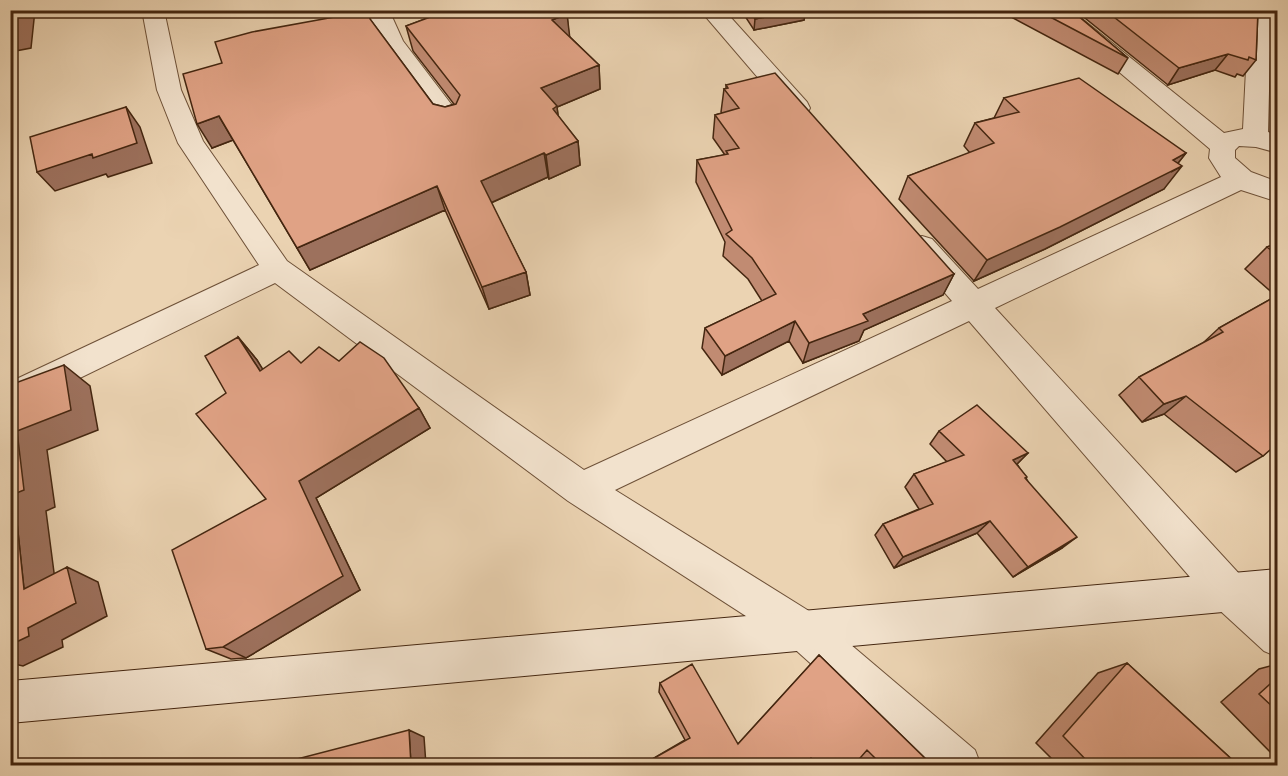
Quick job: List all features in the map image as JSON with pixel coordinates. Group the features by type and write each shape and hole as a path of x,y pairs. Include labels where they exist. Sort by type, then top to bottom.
{"street":[{"path":"153,10 169,90 191,143 277,269 581,489 803,630 959,765"},
{"path":"378,10 392,42 451,121"},
{"path":"711,10 814,126"},
{"path":"1057,10 1223,146"},
{"path":"1260,10 1266,141 1241,137 1230,140 1223,146 1222,161 1229,170 1255,187 1278,192"},
{"path":"581,489 1241,179"},
{"path":"902,224 1229,592 1278,637"},
{"path":"10,398 277,269"},
{"path":"10,702 1278,588"}],"building":[{"path":"10,10 14,10 12,24 10,24"},
{"path":"449,10 563,10 567,14 552,20 599,65 541,88 557,106 553,109 578,141 546,155 544,153 481,181 526,272 482,287 437,186 297,248 219,116 197,124 183,74 222,63 215,42 252,32 367,11 370,19 433,104 445,107 456,104 460,95 406,26"},
{"path":"749,10 802,10 755,19"},
{"path":"1037,10 1071,10 1128,58"},
{"path":"1105,10 1258,10 1256,60 1228,54 1179,68"},
{"path":"775,73 954,274 863,314 868,321 809,343 795,321 725,356 705,328 776,294 752,258 726,234 732,230 697,160 728,154 726,151 739,148 715,115 739,108 724,89 728,88 726,85"},
{"path":"1079,78 1186,153 1173,160 1182,166 1060,227 987,260 908,176 994,143 975,123 1019,112 1004,98"},
{"path":"126,107 137,143 93,158 92,154 37,172 30,137"},
{"path":"1278,243 1278,256 1267,247"},
{"path":"1278,295 1278,443 1263,456 1186,396 1164,404 1139,377 1223,332 1219,328"},
{"path":"238,337 260,371 289,351 301,363 319,347 339,361 360,342 384,358 419,408 299,481 343,576 223,647 206,649 172,550 266,499 196,414 226,393 205,356"},
{"path":"64,365 71,410 17,431 24,490 14,494 24,589 67,567 76,603 28,628 29,636 10,645 10,385"},
{"path":"977,405 1028,453 1013,460 1027,477 1025,478 1077,537 1028,567 990,521 903,557 883,524 933,504 914,474 964,455 939,431"},
{"path":"819,655 932,765 882,765 867,750 854,765 818,765 811,758 805,765 642,765 690,738 660,683 692,664 738,744"},
{"path":"1127,663 1238,765 1091,765 1063,736"},
{"path":"1278,677 1278,712 1259,694"},
{"path":"409,730 411,765 274,765"}]}
